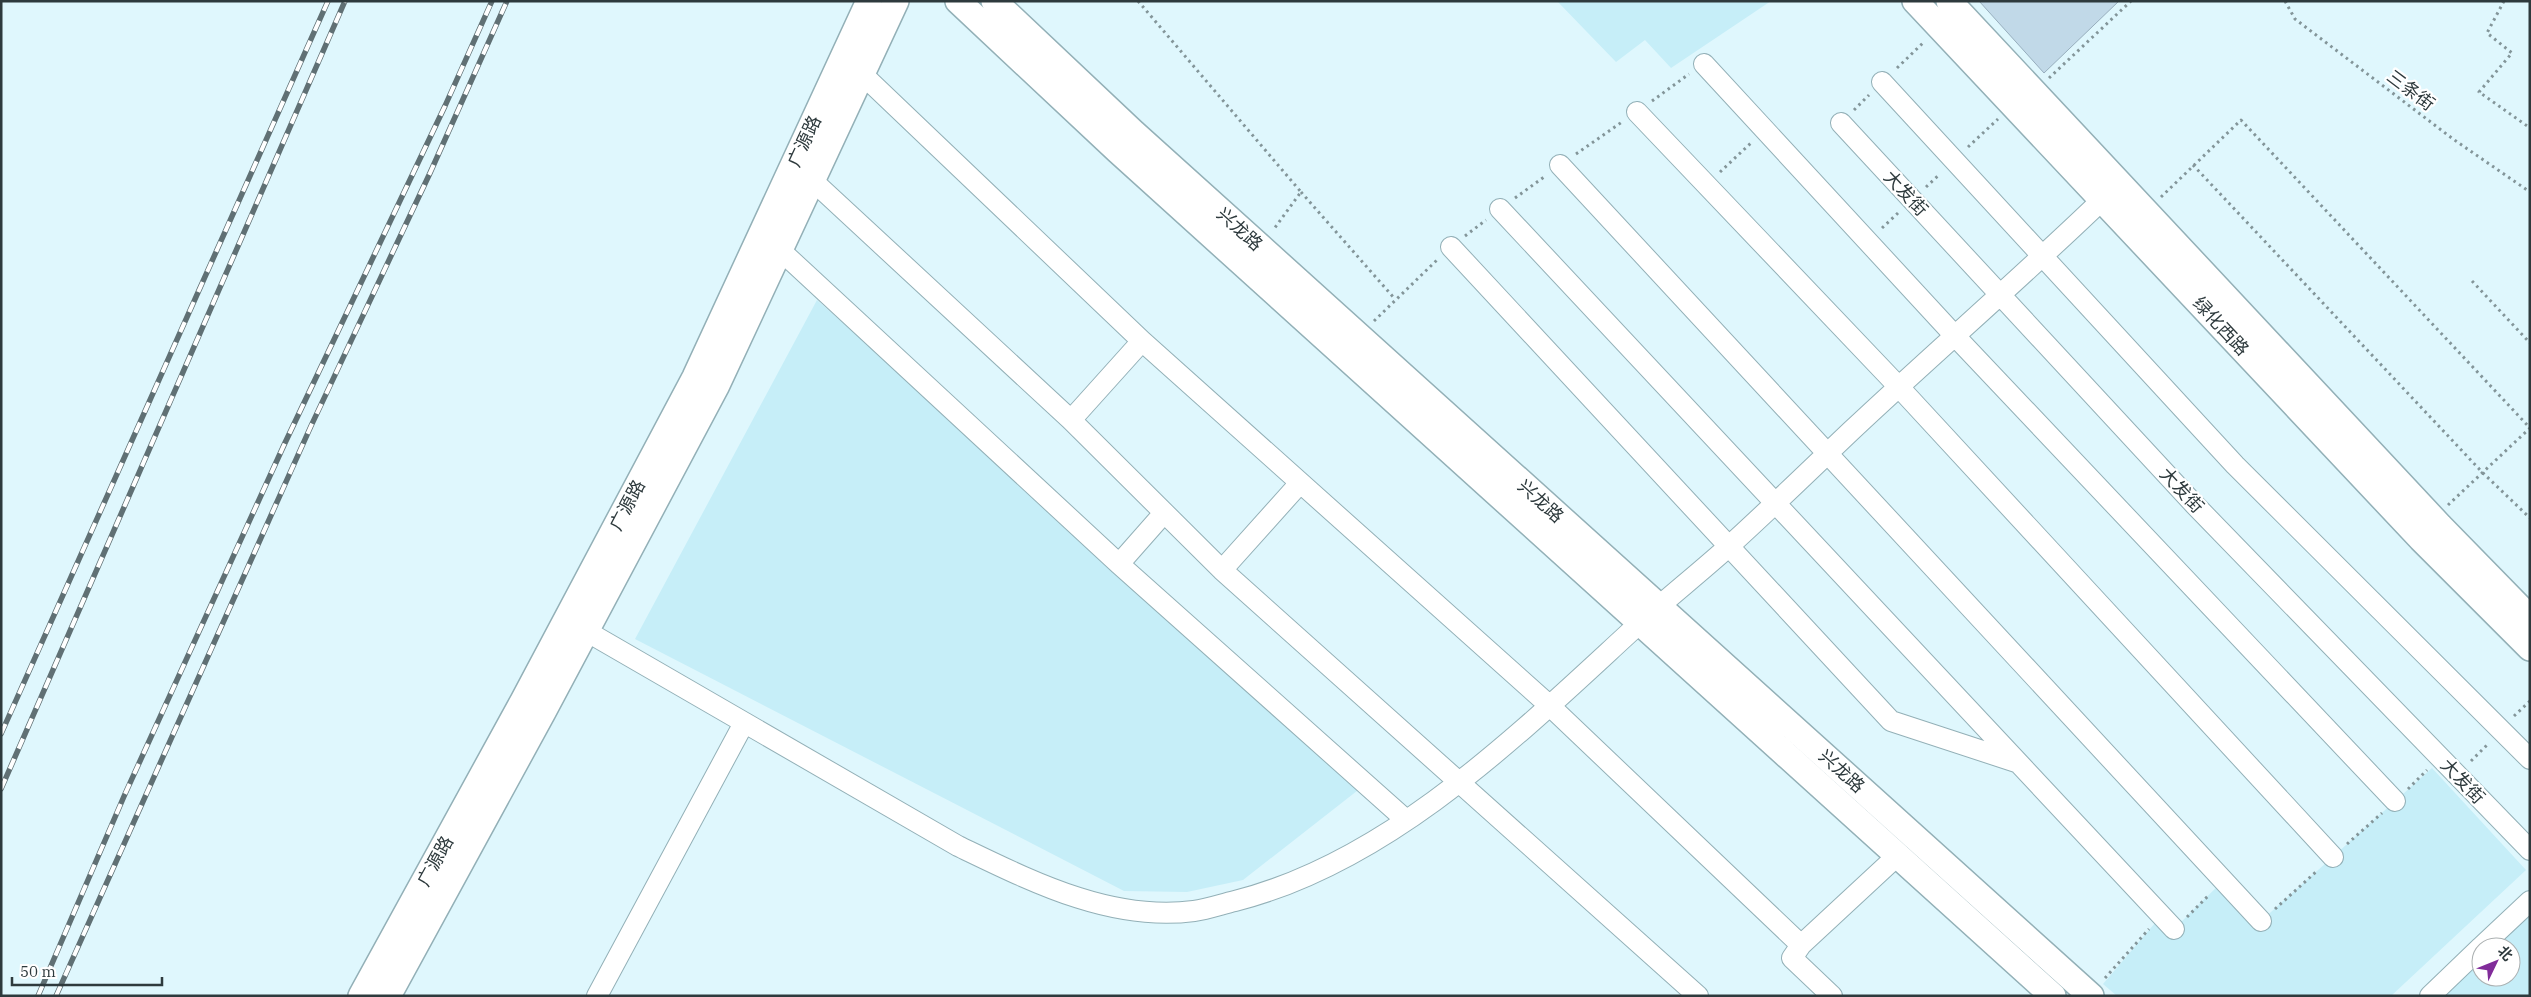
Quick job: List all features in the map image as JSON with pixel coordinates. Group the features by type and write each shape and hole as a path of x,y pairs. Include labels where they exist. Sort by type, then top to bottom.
{"main road":[{"name":"广源路","path":"388,996 586,632 716,387 896,1"},
{"name":"兴龙路","path":"958,1 1118,151 2050,995"},
{"name":"兴龙路","path":"994,1 1261,248 2091,995"},
{"name":"绿化西路","path":"1915,1 2422,539 2530,648"},
{"name":"绿化西路","path":"1949,1 2433,519 2530,618"},
{"name":"广源路","path":"360,996 523,702 695,377 860,8"}],"street":[{"path":"1704,64 1955,336 2395,801"},
{"path":"862,74 1142,342 1550,706 1801,945"},
{"path":"1882,82 2234,465 2530,759"},
{"path":"1637,112 1898,386 2333,857"},
{"name":"大发街","path":"1841,123 2201,511 2530,850"},
{"path":"1560,165 2261,921"},
{"path":"813,181 1071,420 1222,570 1698,996"},
{"path":"586,632 958,846 1015,874 1087,901 1142,913 1195,911 1268,892 1335,864 1406,820 1459,781 1550,706 1728,546 1898,386 2001,296 2102,200"},
{"path":"1500,209 2168,922"},
{"path":"1451,247 1891,721 2018,763"},
{"path":"780,250 1119,564 1406,820"},
{"path":"1071,420 1142,342"},
{"path":"1222,570 1300,483"},
{"path":"1119,564 1164,513"},
{"path":"597,996 744,723"},
{"path":"1832,996 1792,958 1801,945 1897,856"},
{"path":"2492,937 2530,901"},
{"path":"2430,996 2471,957"}],"path":[{"path":"1138,1 1395,299"},
{"path":"2034,92 2131,1"},
{"name":"三条街","path":"2285,1 2295,19 2453,139 2530,192"},
{"path":"2504,1 2487,33 2512,53 2479,92 2530,128"},
{"path":"1360,337 1395,299 1451,247 1560,165 1704,64"},
{"path":"2146,211 2241,120 2530,428 2433,519"},
{"path":"1707,185 1765,130"},
{"path":"2193,166 2482,472 2530,518"},
{"path":"1261,248 1301,192"},
{"path":"2472,281 2530,343"},
{"path":"2261,921 2440,758"},
{"path":"2091,995 2168,922 2224,880"}],"shaded area":[{"path":"1557,1 1771,1 1671,68 1645,40 1616,62"},
{"path":"817,300 1362,787 1243,880 1187,892 1124,891 635,639"},
{"path":"2432,768 2526,870 2391,996 2117,996 2103,984 2161,916 2174,929 2224,880 2261,921"},
{"path":"2530,914 2530,996 2444,996 2471,970 2471,987 2521,987 2521,937 2506,937"}],"building":[{"path":"1979,1 2119,1 2044,73"}],"railway":[{"path":"1,734 328,1"},
{"path":"1,789 345,1"},
{"path":"38,996 125,794 284,445 445,106 492,1"},
{"path":"56,996 311,426 430,173 507,1"}]}
